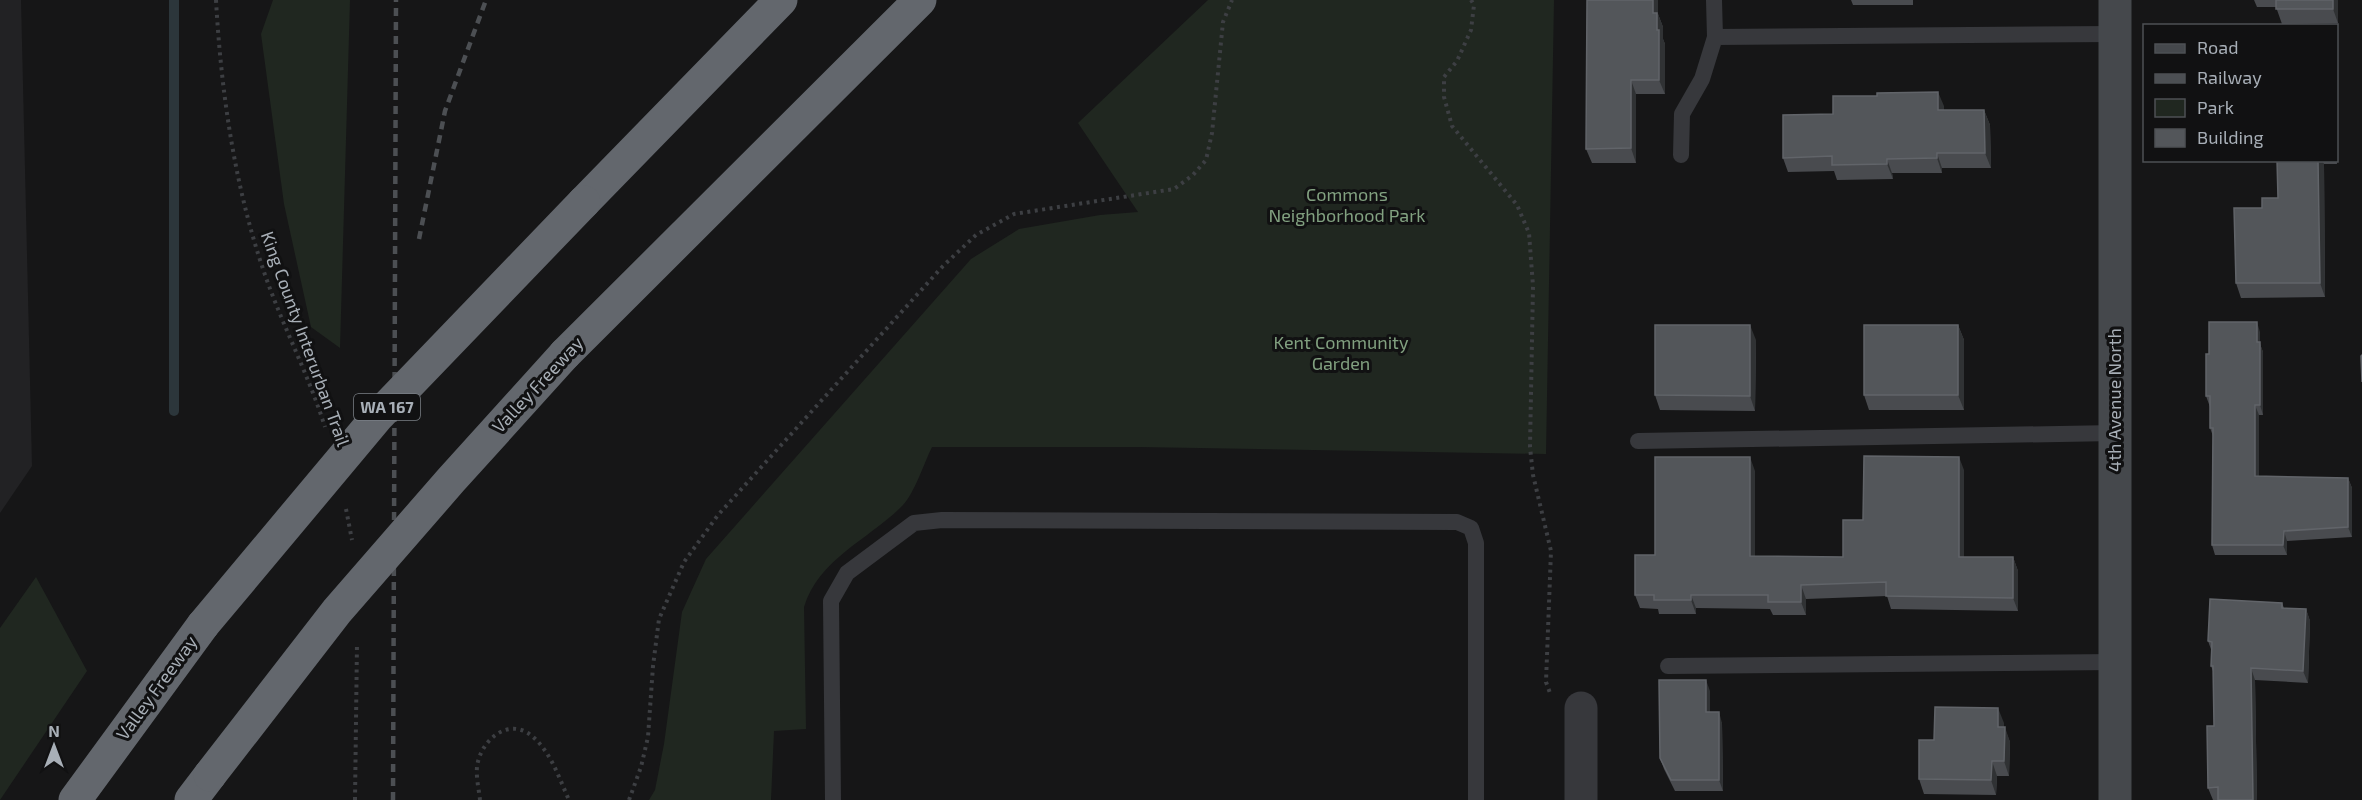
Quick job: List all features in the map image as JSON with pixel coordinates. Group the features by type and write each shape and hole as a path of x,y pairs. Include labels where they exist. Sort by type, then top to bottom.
{"highway":[{"name":"Valley Freeway","path":"75,800 203,625 378,416 781,0"},
{"name":"Valley Freeway","path":"200,787 337,611 451,480 566,354 920,0"}],"street":[{"name":"4th Avenue North","path":"2115,0 2115,800"},
{"path":"1581,708 1581,800"}],"lane":[{"path":"1681,155 1682,114 1701,79 1715,37 1714,0"},
{"path":"1715,37 2115,34"},
{"path":"1638,441 2115,433"},
{"path":"833,800 831,601 847,573 914,523 942,520 1457,522 1471,528 1476,543 1476,800"},
{"path":"1668,666 2115,662"}],"path":[{"name":"King County Interurban Trail","path":"216,0 232,142 247,219 264,272 312,388 326,431"},
{"path":"629,800 641,767 648,737 659,619 684,562 711,525 943,266 976,235 1014,214 1174,189 1193,175 1206,160 1212,133 1222,22 1232,0"},
{"path":"1471,0 1474,5 1470,30 1457,61 1444,77 1444,97 1452,126 1518,205 1528,233 1533,286 1530,447 1533,475 1551,551 1546,682 1552,697 1581,708"},
{"path":"346,507 352,543"},
{"path":"355,800 357,632"},
{"path":"480,800 477,768 483,746 506,728 520,728 533,737 550,759 569,800"}],"shaded area":[{"path":"0,0 21,0 32,466 0,513"}],"green space":[{"path":"273,0 350,0 340,348 311,327 284,204 261,34"},
{"name":"Commons Neighborhood Park","path":"1208,0 1554,0 1546,454 1140,447 932,447 903,505 833,562 811,590 804,607 806,729 774,731 771,800 649,800 655,790 664,744 682,612 706,559 971,259 1019,229 1100,215 1138,212 1078,123"},
{"path":"36,577 87,671 0,800 0,628"}],"building":[{"path":"1587,0 1653,0 1653,13 1657,13 1659,80 1631,80 1631,148 1586,149"},
{"path":"2276,0 2333,0 2333,9 2276,9"},
{"path":"1938,92 1938,110 1984,110 1985,153 1937,153 1937,158 1887,159 1887,164 1832,165 1832,156 1783,158 1783,115 1833,114 1833,96"},
{"path":"2277,162 2318,162 2320,283 2236,283 2234,208 2262,208 2262,198 2278,198"},
{"path":"2209,322 2257,322 2257,342 2260,342 2260,405 2255,405 2255,476 2348,478 2348,527 2284,531 2283,545 2212,545 2213,428 2210,428 2210,396 2206,396"},
{"path":"1655,325 1750,325 1750,396 1655,395"},
{"path":"1864,325 1958,325 1958,395 1864,395"},
{"path":"1864,456 1959,457 1959,557 2013,557 2013,598 1886,596 1886,582 1801,585 1801,602 1768,602 1768,595 1691,595 1691,600 1654,600 1654,595 1635,595 1635,555 1655,555 1655,457 1750,457 1750,556 1843,557 1843,520 1863,520"},
{"path":"2210,599 2282,603 2282,608 2306,609 2303,671 2251,668 2253,800 2218,800 2218,787 2208,788 2207,726 2214,726 2212,642 2208,641"},
{"path":"1659,680 1706,680 1706,712 1719,712 1719,780 1671,780 1660,758"},
{"path":"1935,707 1998,708 1998,727 2005,727 2004,761 1992,761 1991,780 1919,779 1919,740 1934,740"}],"waterway":[{"path":"174,0 174,411"}],"railway":[{"path":"393,800 396,0"},
{"path":"419,239 445,111 486,0"}],"park label":[{"name":"Kent Community Garden","path":"1341,353"}]}
